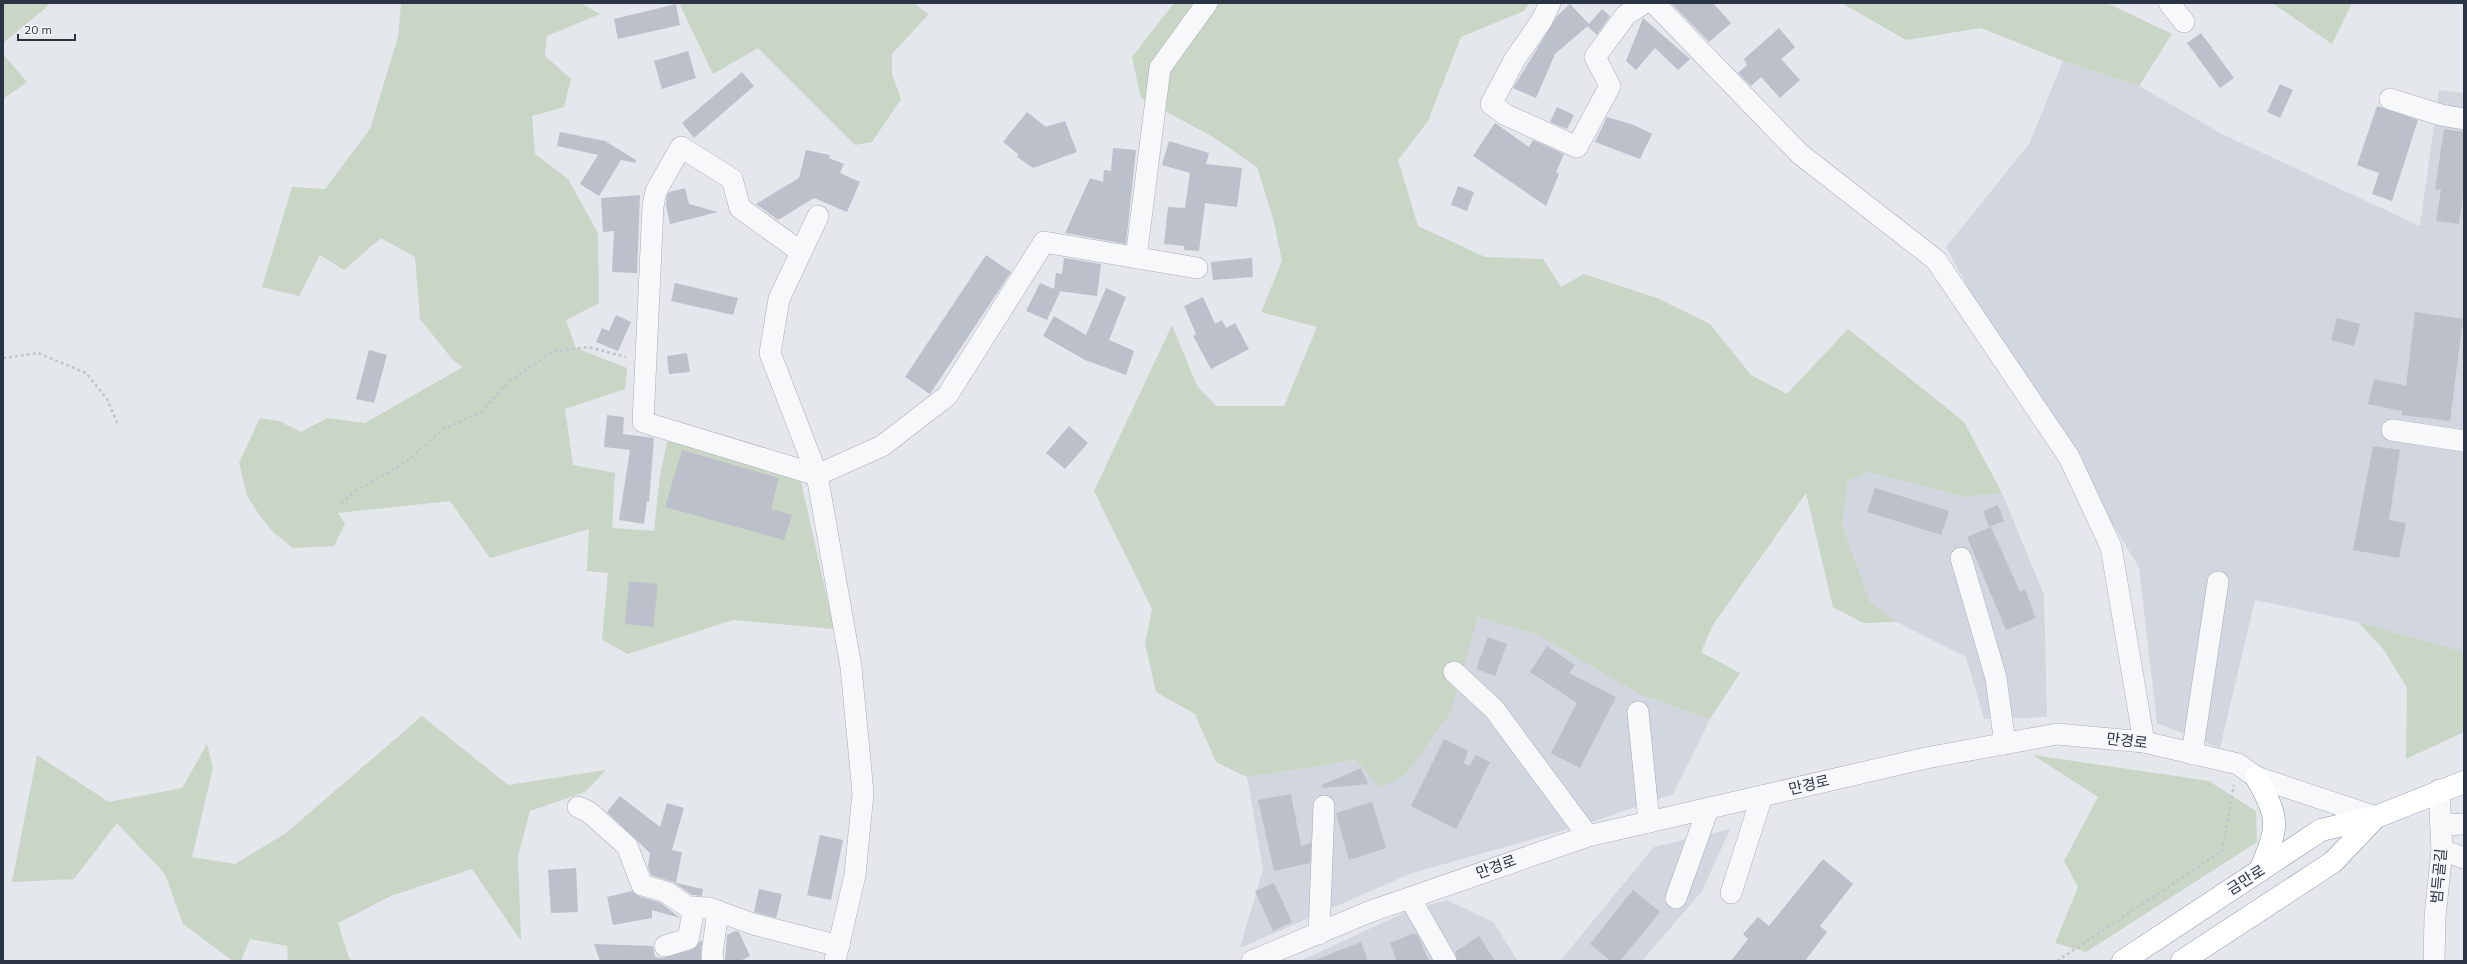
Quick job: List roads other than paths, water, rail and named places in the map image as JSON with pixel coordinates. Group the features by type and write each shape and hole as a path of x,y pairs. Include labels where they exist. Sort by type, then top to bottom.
{"main road":[{"path":"2256,777 2270,800 2275,820 2275,834 2260,871"},
{"name":"금만로","path":"2122,961 2321,830 2376,817 2439,790 2464,782"},
{"name":"금만로","path":"2182,961 2333,862 2376,817"}],"street":[{"path":"1136,258 1160,68 1207,3"},
{"path":"1550,3 1542,20 1515,59 1491,104 1506,115 1577,148 1610,86 1595,57 1626,15 1644,3"},
{"path":"1654,3 1800,154 1936,260 2069,457 2111,546 2144,742"},
{"path":"2169,3 2184,22"},
{"path":"2390,99 2441,115 2464,119"},
{"path":"801,252 740,208 732,179 681,147 656,191 653,206 644,422 817,475 882,446 947,396 1044,242 1197,268"},
{"path":"578,807 589,812 627,846 642,885 666,892 688,906 718,911 837,953 855,875 863,793 851,667 817,475 770,353 779,298 818,216"},
{"path":"2392,430 2464,441"},
{"path":"1960,558 1996,678 2005,744"},
{"path":"2192,754 2218,582"},
{"path":"1454,672 1494,709 1588,836"},
{"path":"1638,712 1649,822"},
{"name":"만경로","path":"1252,961 1294,953 1318,934 1410,898 1588,836 1926,758 2057,734 2144,742 2238,764 2256,777 2376,817"},
{"name":"범득골길","path":"2434,961 2435,917 2456,854 2441,824 2439,790"},
{"path":"1731,893 1762,796"},
{"path":"1318,934 1324,806"},
{"path":"1676,898 1708,809"},
{"path":"2441,824 2464,824"},
{"path":"1410,898 1446,961"},
{"path":"665,946 688,939 694,907"},
{"path":"713,961 712,954 718,911"}]}
